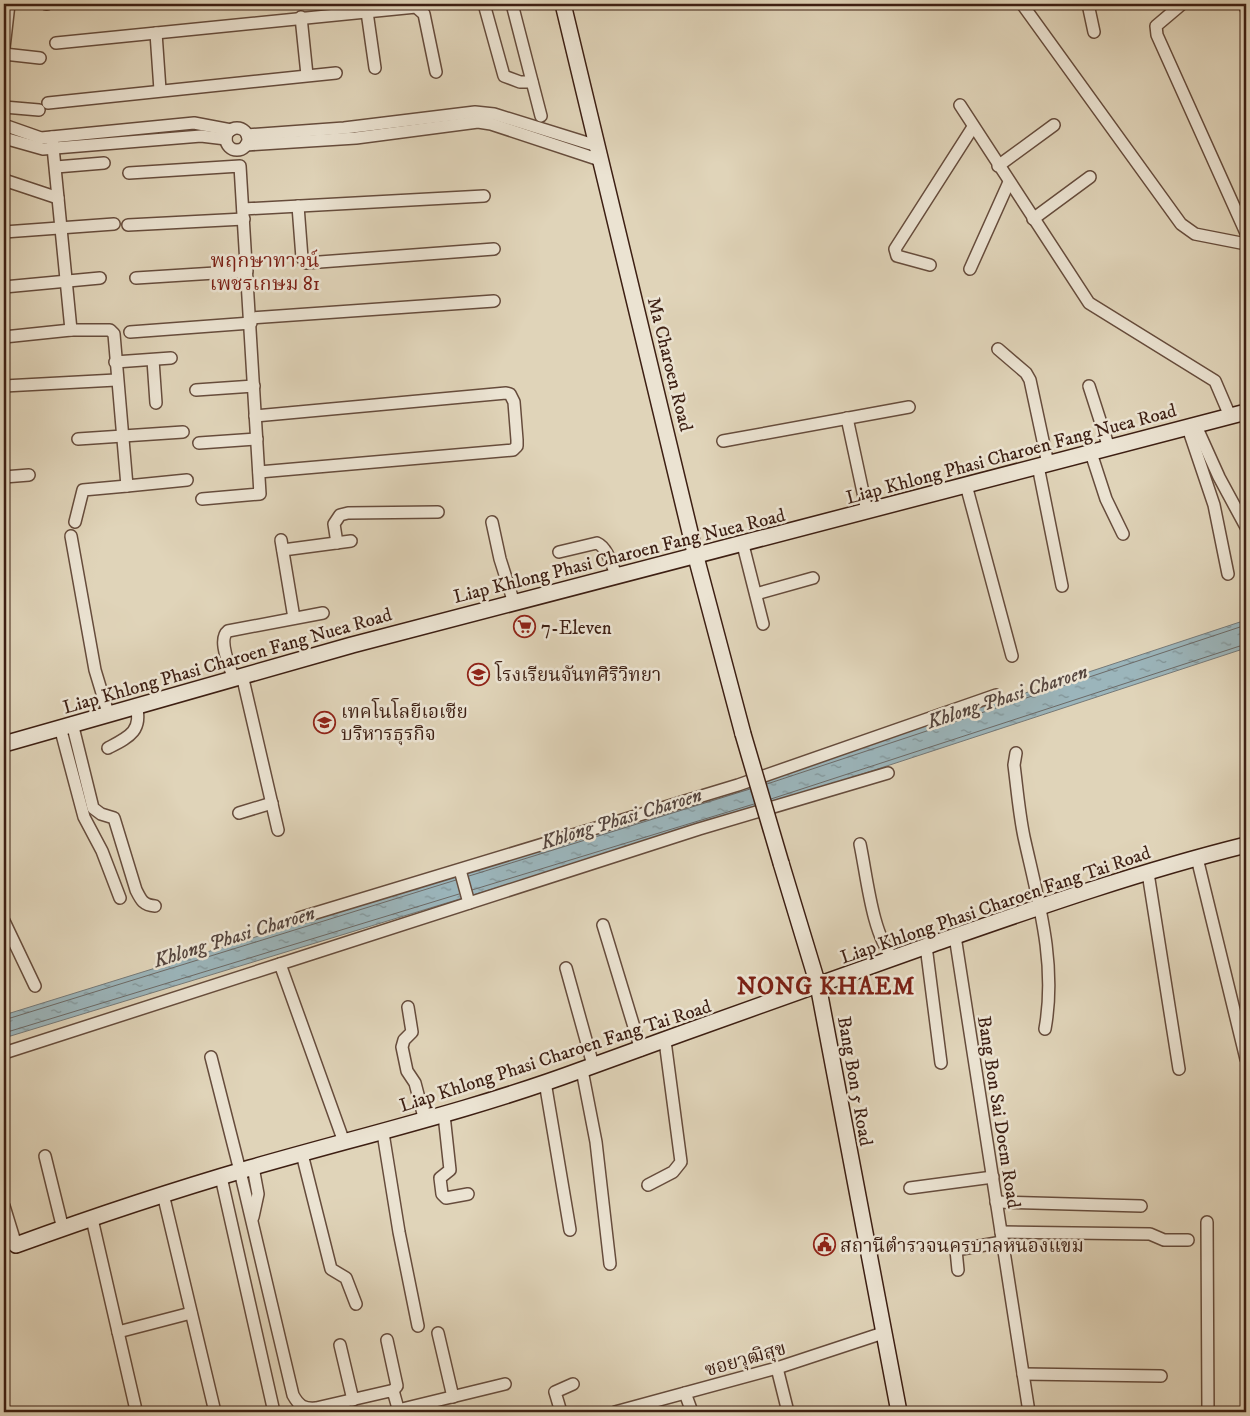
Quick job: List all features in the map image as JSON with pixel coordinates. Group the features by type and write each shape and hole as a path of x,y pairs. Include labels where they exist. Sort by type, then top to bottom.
{"main road":[{"name":"Ma Charoen Road","path":"563,4 696,557 743,734"},
{"name":"Liap Khlong Phasi Charoen Fang Nuea Road","path":"4,744 238,676 1246,412"},
{"name":"Bang Bon 5 Road","path":"743,734 818,985 899,1412"},
{"name":"Liap Khlong Phasi Charoen Fang Tai Road","path":"16,1245 163,1194 444,1115 641,1050 926,946 1041,907 1148,872 1246,845"}],"street":[{"path":"4,46 9,4"},
{"path":"484,4 504,76 520,82 532,82"},
{"path":"512,4 541,116"},
{"path":"1022,4 1181,224 1195,234 1246,244"},
{"path":"1088,4 1094,32"},
{"path":"1182,4 1156,26 1157,35 1246,232"},
{"path":"1245,4 1246,9"},
{"path":"367,8 375,68"},
{"path":"56,42 301,18 367,8 419,8 424,14 436,72"},
{"path":"301,18 307,75"},
{"path":"156,33 160,90"},
{"path":"4,54 40,58"},
{"path":"4,107 43,106 160,90 336,73"},
{"path":"960,105 1089,303 1216,381 1230,416"},
{"path":"228,135 228,146 242,145 303,136 411,125 475,112 598,153"},
{"path":"4,138 43,148 52,142 194,123 228,135 242,129 242,161 240,166 248,270 260,494 202,499"},
{"path":"4,125 52,142"},
{"path":"998,166 1054,125"},
{"path":"930,265 897,256 895,249 973,127"},
{"path":"52,142 71,330"},
{"path":"56,167 104,163"},
{"path":"128,173 240,166"},
{"path":"1033,219 1090,178"},
{"path":"4,180 58,198"},
{"path":"970,268 1009,182"},
{"path":"128,225 243,214 298,206 484,196"},
{"path":"298,206 302,258 306,262 494,249"},
{"path":"4,232 114,224"},
{"path":"136,278 248,270"},
{"path":"4,288 100,278"},
{"path":"130,332 494,301"},
{"path":"4,337 101,328 110,330 114,334 114,362 127,486"},
{"path":"998,349 1026,373 1030,380 1062,586"},
{"path":"114,362 171,358"},
{"path":"153,360 156,403"},
{"path":"4,386 116,380"},
{"path":"196,390 254,386"},
{"path":"1089,386 1108,448"},
{"path":"255,416 506,393 510,394 514,402 517,440 517,446 513,450 259,472"},
{"path":"723,441 909,407"},
{"path":"847,418 867,511"},
{"path":"1192,426 1246,528"},
{"path":"1192,426 1214,505 1228,574"},
{"path":"78,439 183,432"},
{"path":"199,443 256,439"},
{"path":"1091,453 1106,499 1123,534"},
{"path":"4,477 29,475"},
{"path":"75,522 83,490 187,480"},
{"path":"966,485 1012,656"},
{"path":"337,543 334,524 340,515 348,513 438,512"},
{"path":"492,522 500,559 514,604"},
{"path":"71,536 95,670 108,713"},
{"path":"294,618 282,545 351,541"},
{"path":"559,552 597,543 602,545 617,577"},
{"path":"743,545 763,624"},
{"path":"756,594 813,578"},
{"path":"278,830 238,676 223,641 225,634 232,630 323,613"},
{"path":"299,918 461,872 738,785 996,695"},
{"path":"108,748 127,738 138,724 139,717 136,705"},
{"path":"66,725 84,817 102,851 120,898"},
{"path":"66,725 93,808 101,814 114,818 141,901 147,905 155,906"},
{"path":"1016,753 1014,764 1023,828 1041,907 1050,992 1045,1029"},
{"path":"4,1052 280,964 469,901 888,773"},
{"path":"239,813 272,802"},
{"path":"860,844 878,929 883,945 893,958"},
{"path":"1197,858 1246,1059"},
{"path":"461,872 469,901"},
{"path":"1148,872 1179,1069"},
{"path":"4,922 35,986"},
{"path":"603,925 641,1050"},
{"name":"Bang Bon Sai Doem Road","path":"955,936 1029,1412"},
{"path":"926,946 941,1063"},
{"path":"280,964 344,1142"},
{"path":"566,968 587,1068 610,1264"},
{"path":"408,1007 412,1032 404,1040 402,1047 407,1071 415,1083 424,1121"},
{"path":"648,1185 673,1172 681,1162 665,1041"},
{"path":"211,1057 247,1169 252,1222 293,1395 298,1404 307,1409 392,1392 397,1386 387,1340"},
{"path":"545,1082 570,1230"},
{"path":"444,1115 450,1170 440,1178 442,1194 446,1198 468,1194"},
{"path":"383,1133 399,1232 418,1326"},
{"path":"302,1154 331,1270 346,1278 356,1304"},
{"path":"45,1156 63,1229"},
{"path":"221,1177 274,1412"},
{"path":"910,1188 993,1177"},
{"path":"163,1194 214,1412"},
{"path":"996,1202 1141,1206"},
{"path":"4,1206 16,1245"},
{"path":"92,1219 136,1410"},
{"path":"1208,1222 1208,1412"},
{"path":"958,1270 956,1250 1002,1237 1150,1234 1164,1240 1188,1240"},
{"path":"118,1332 191,1313"},
{"name":"ซอยวุฒิสุข","path":"615,1412 777,1368 883,1332"},
{"path":"438,1334 453,1397"},
{"path":"340,1346 353,1400"},
{"path":"777,1368 788,1412"},
{"path":"1023,1374 1160,1376"},
{"path":"392,1392 399,1411 505,1384"},
{"path":"562,1412 556,1392 573,1384"},
{"path":"685,1393 692,1412"}],"water":[{"path":"1246,620 1246,648 771,804 4,1038 4,1015 765,779"}],"place":[{"name":"7-Eleven","path":"525,627"},
{"name":"โรงเรียนจันทศิริวิทยา","path":"479,674"},
{"name":"เทคโนโลยีเอเชีย บริหารธุรกิจ","path":"325,722"},
{"name":"สถานีตำรวจนครบาลหนองแขม","path":"824,1245"}],"district":[{"name":"พฤกษาทาวน์ เพชรเกษม 81","path":"265,272"},
{"name":"NONG KHAEM","path":"826,986"}],"water label":[{"name":"Khlong Phasi Charoen","path":"1007,696"},
{"name":"Khlong Phasi Charoen","path":"621,818"},
{"name":"Khlong Phasi Charoen","path":"234,936"}]}
